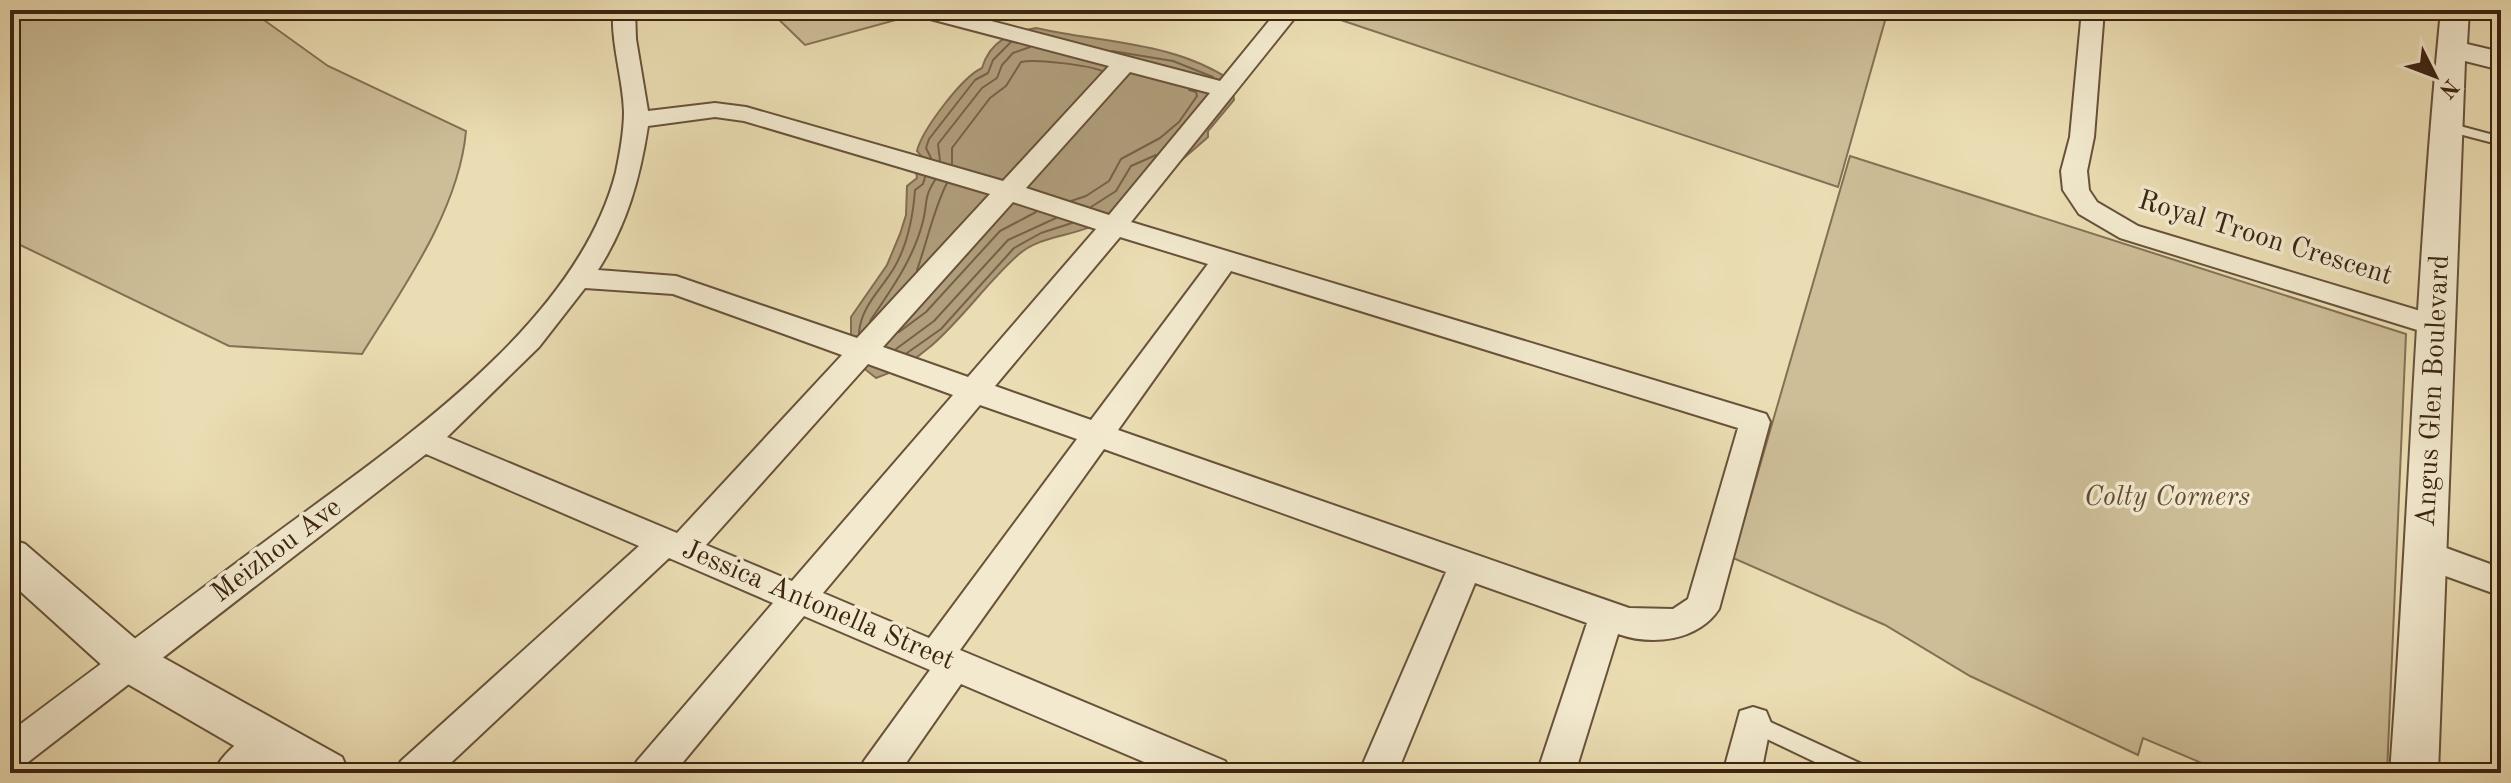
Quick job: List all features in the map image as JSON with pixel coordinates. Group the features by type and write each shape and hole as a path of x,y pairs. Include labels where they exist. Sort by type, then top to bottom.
{"street":[{"name":"Meizhou Ave","path":"10,754 423,440 512,357 578,278 606,230 625,184 636,120 622,30 624,10"},
{"path":"923,10 1225,90"},
{"path":"650,773 1114,226 1290,10"},
{"name":"Royal Troon Crescent","path":"2093,10 2082,137 2074,171 2076,190 2088,208 2129,232 2437,326"},
{"name":"Angus Glen Boulevard","path":"2414,773 2427,555 2445,126 2455,10"},
{"path":"2453,49 2501,61"},
{"path":"414,773 674,546 863,350 1125,63"},
{"path":"578,278 676,285 1629,623 1660,626 1685,621 1703,608 1755,422 1008,191 746,114 715,110 636,120"},
{"path":"877,773 945,660 1225,260"},
{"name":"Jessica Antonella Street","path":"423,440 1212,773"},
{"path":"2427,555 2501,582"},
{"path":"1378,773 1465,567"},
{"path":"15,568 130,662 325,773"},
{"path":"1556,773 1607,615"},
{"path":"1742,773 1753,723"},
{"path":"232,773 268,742"}],"lane":[{"path":"2445,126 2501,141"},
{"path":"1753,723 1859,773"}],"green space":[{"path":"28,10 250,10 328,66 466,131 453,190 441,219 362,354 229,346 10,240 10,19"},
{"path":"769,10 932,10 805,45"},
{"path":"1311,10 1888,10 1838,187"},
{"name":"Colty Corners","path":"1850,156 2406,334 2387,773 2225,773 2143,738 2138,755 1970,676 1885,625 1733,558"}],"water":[{"path":"1036,28 1137,45 1186,58 1232,81 1234,100 1208,131 1208,137 1143,192 1093,226 1027,248 936,341 899,368 876,378 851,358 851,317 887,265 900,234 906,215 907,186 917,178 915,164 923,158 917,151 920,142 944,105 964,82 982,68 996,45 1010,35"}]}
